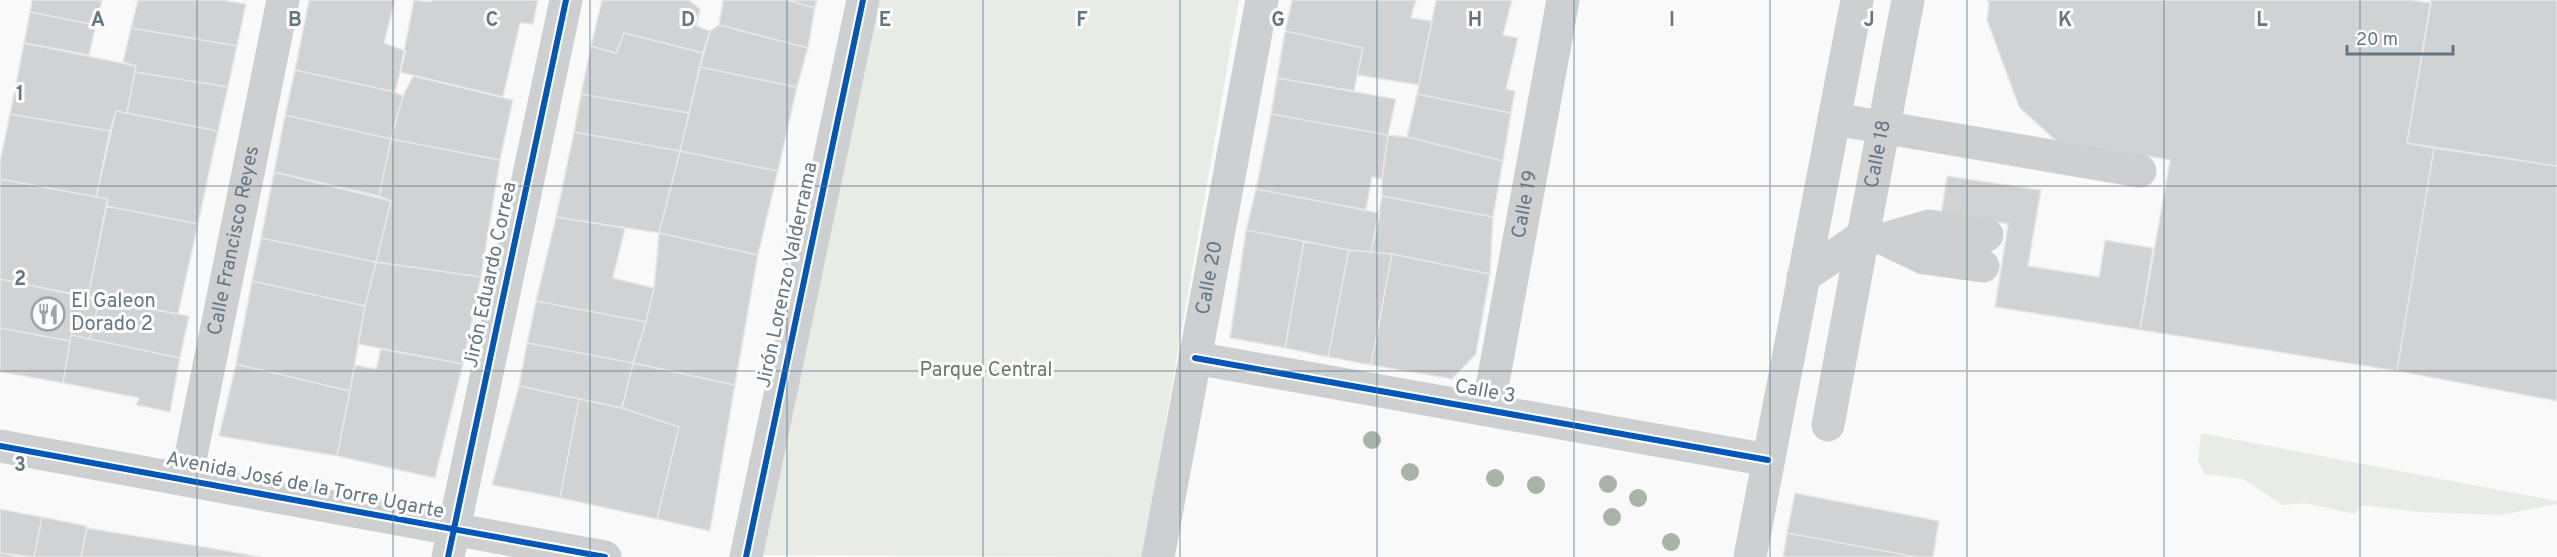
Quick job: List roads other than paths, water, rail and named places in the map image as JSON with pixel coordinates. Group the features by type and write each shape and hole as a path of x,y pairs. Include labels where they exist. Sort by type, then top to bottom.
{"street":[{"name":"Calle Francisco Reyes","path":"186,480 283,0"},
{"name":"Jirón Eduardo Correa","path":"451,544 566,0"},
{"name":"Jirón Lorenzo Valderrama","path":"746,557 863,0"},
{"name":"Calle 20","path":"1158,557 1262,0"},
{"name":"Calle 19","path":"1488,409 1563,0"},
{"path":"1750,557 1857,0"},
{"name":"Calle 18","path":"1828,425 1874,238 1883,127 1908,0"},
{"path":"1834,119 2140,171"},
{"path":"1803,277 1874,238 1929,226 1985,250"},
{"name":"Calle 3","path":"1195,358 1768,460"},
{"name":"Avenida José de la Torre Ugarte","path":"0,446 186,480 451,544 605,557"}],"place":[{"name":"El Galeon Dorado 2","path":"48,314"}],"park label":[{"name":"Parque Central","path":"986,371"}]}
